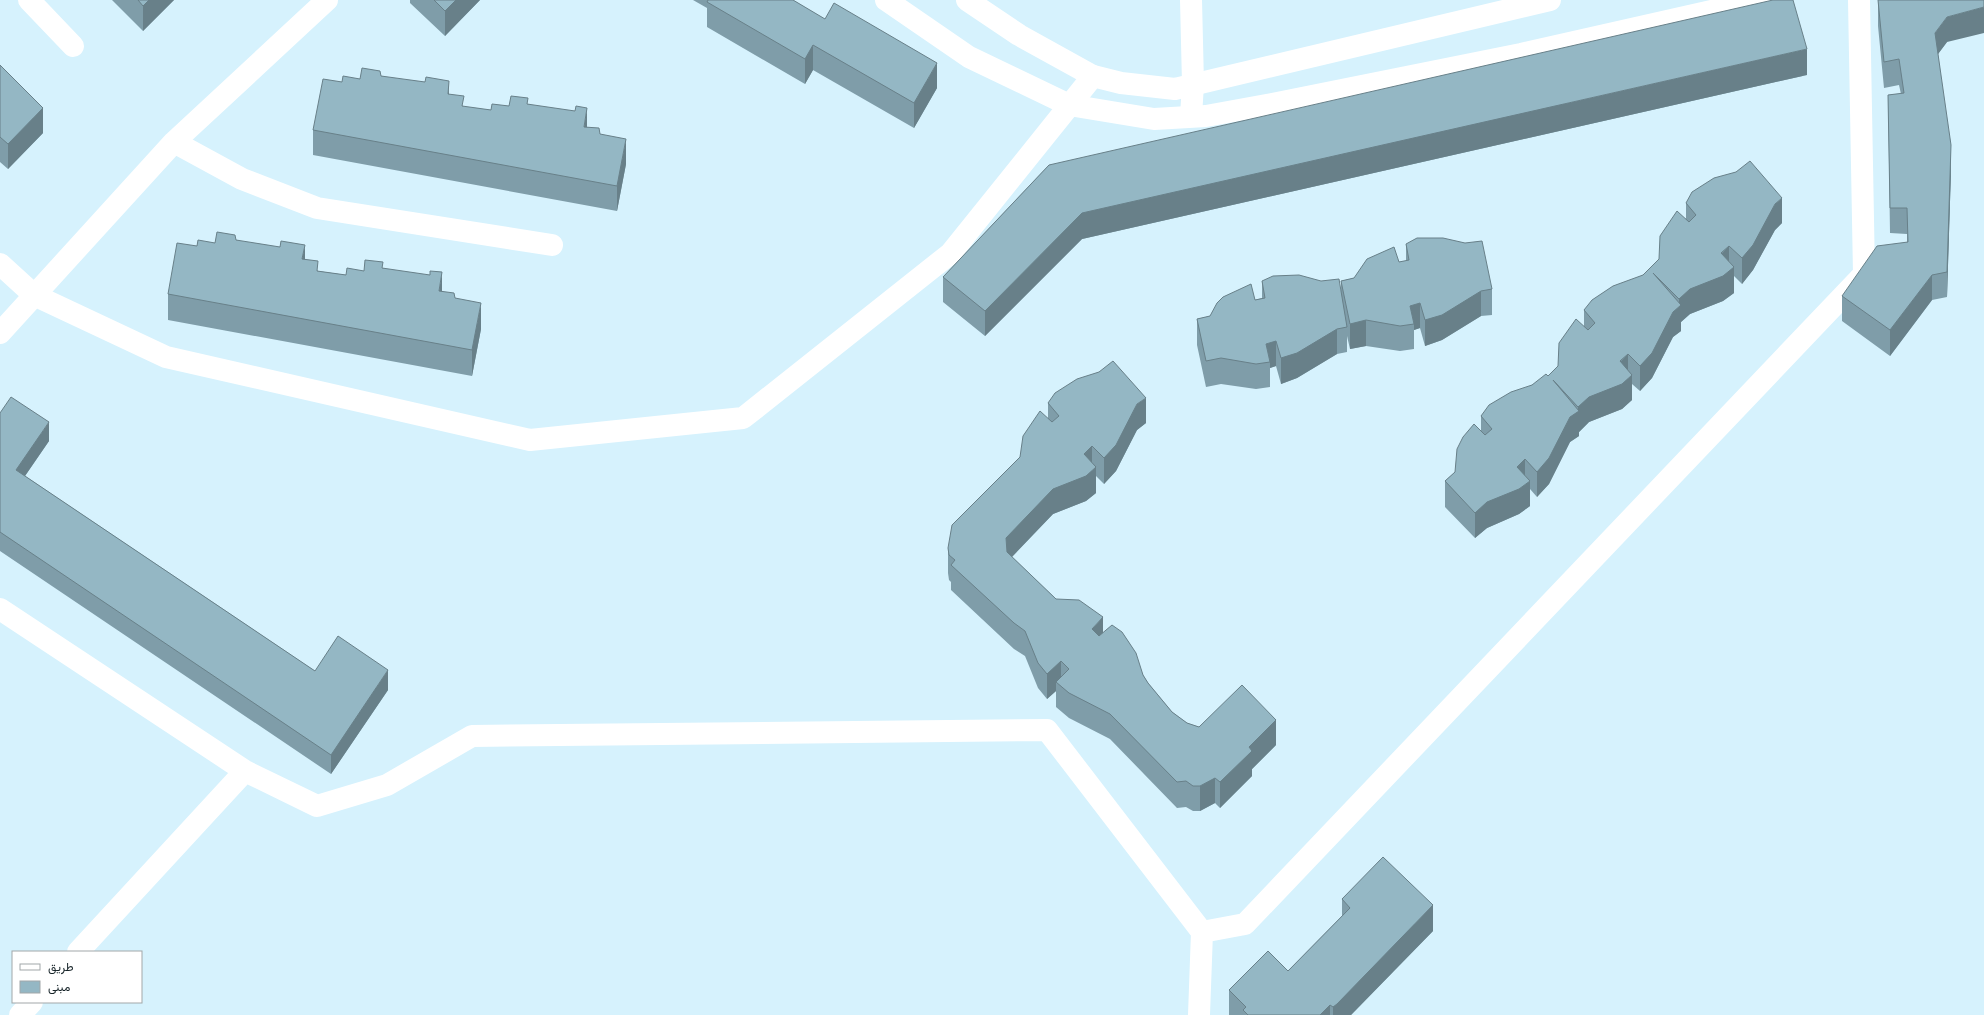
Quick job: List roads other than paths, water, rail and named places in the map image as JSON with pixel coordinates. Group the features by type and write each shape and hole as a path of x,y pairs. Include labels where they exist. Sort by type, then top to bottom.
{"street":[{"path":"28,0 73,46"},
{"path":"0,333 174,142 327,0"},
{"path":"886,0 969,57 1069,105 1154,120 1206,116 1272,104 1513,56 1760,0"},
{"path":"967,0 1019,35 1093,76 1120,84 1174,88 1550,0"},
{"path":"1191,0 1193,84 1191,116"},
{"path":"1202,932 1245,924 1864,274 1859,0"},
{"path":"0,264 34,295 166,357 530,440 744,418 951,253 1093,76"},
{"path":"174,142 242,179 317,208 552,245"},
{"path":"0,609 245,771 316,806 387,785 472,736 1047,730 1202,932 1199,1015"},
{"path":"79,951 245,771"},
{"path":"20,1015 31,1003"}]}
